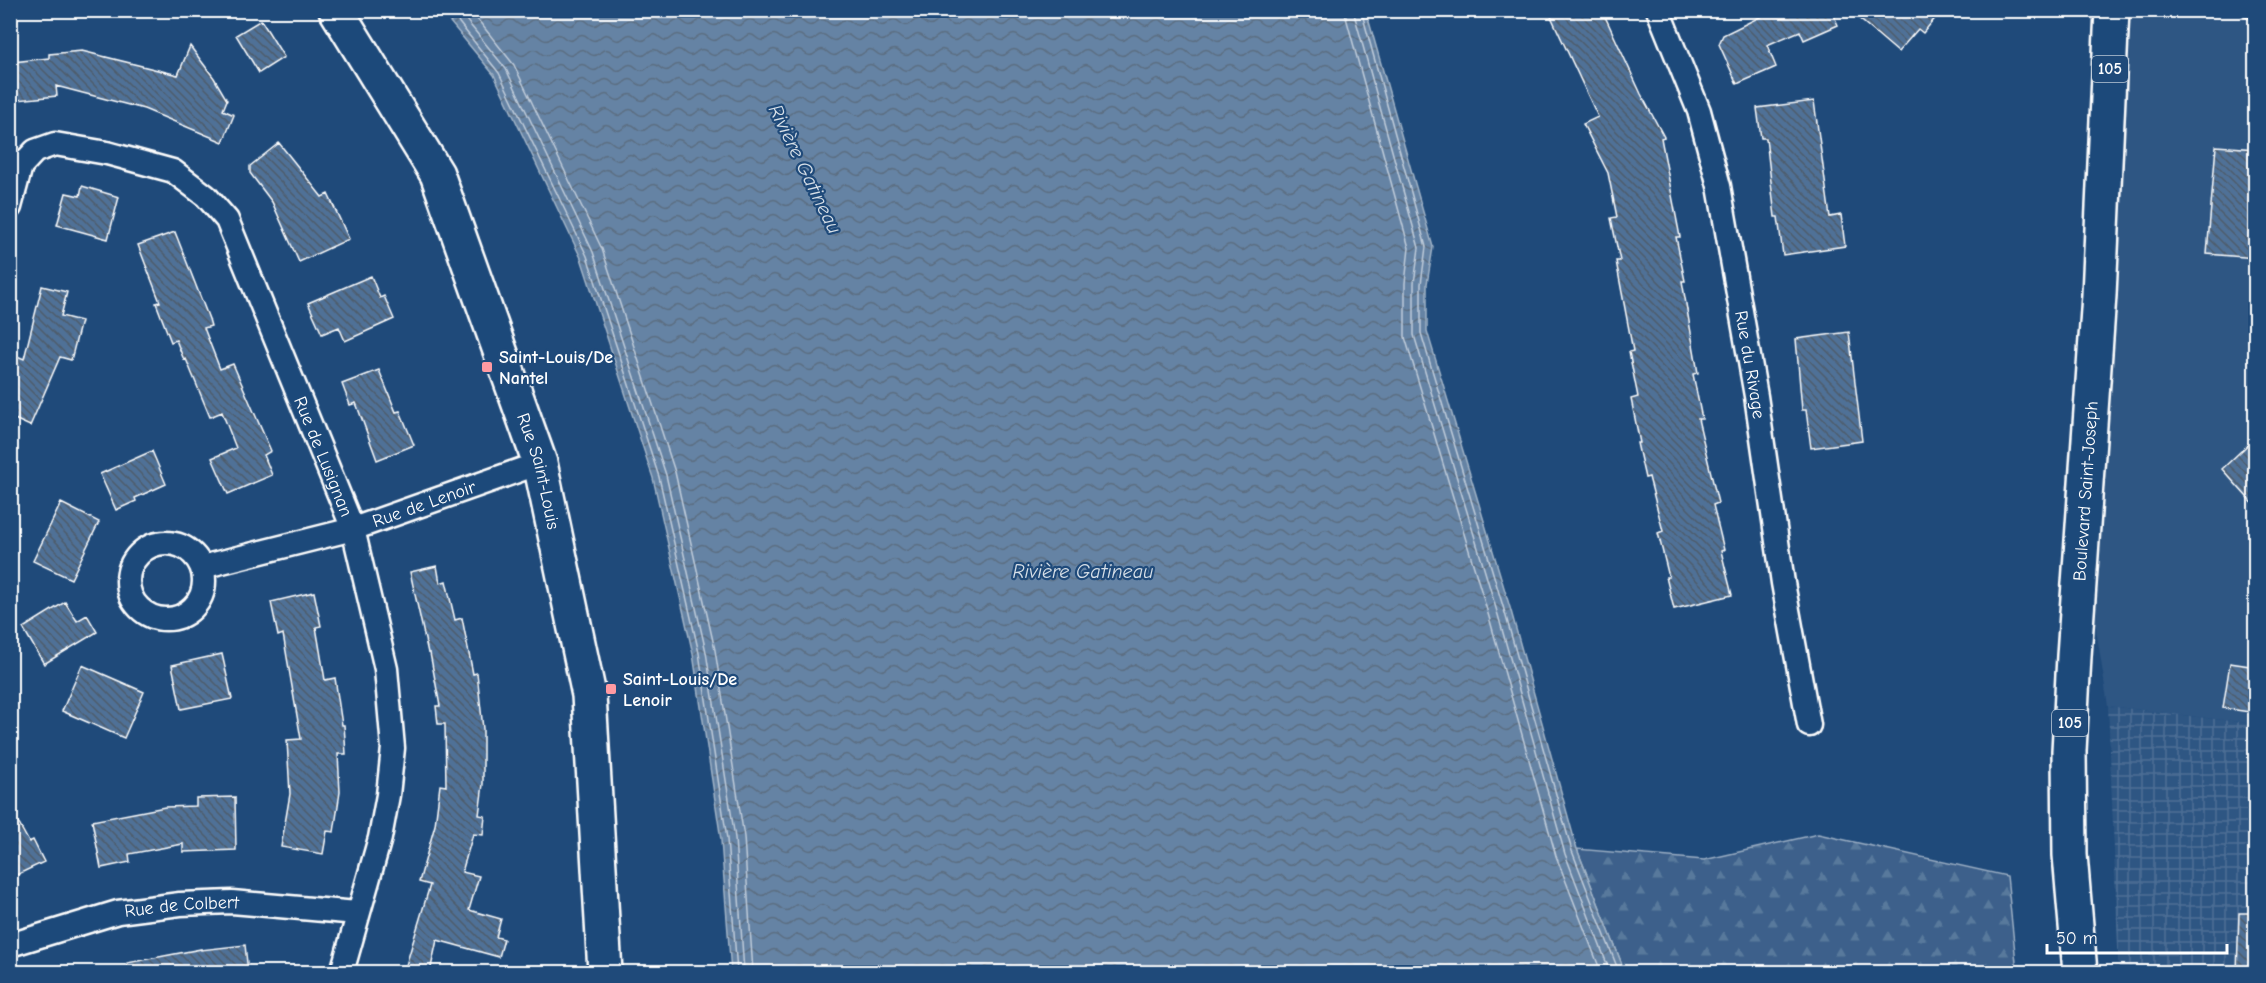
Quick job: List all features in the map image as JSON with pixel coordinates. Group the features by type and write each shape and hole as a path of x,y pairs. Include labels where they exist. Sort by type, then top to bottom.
{"main road":[{"name":"Rue Saint-Louis","path":"336,10 437,174 505,359 540,463 589,695 605,972"},
{"name":"Boulevard Saint-Joseph","path":"2080,972 2070,855 2069,751 2100,283 2112,10"}],"street":[{"name":"Rue du Rivage","path":"1663,12 1699,111 1719,186 1756,396 1783,583 1809,725"},
{"name":"Rue de Lusignan","path":"10,207 21,166 35,151 55,144 106,153 173,171 206,196 227,220 353,529 386,669 393,748 380,838 342,972"},
{"name":"Rue de Lenoir","path":"202,567 353,529 540,463"},
{"name":"Rue de Colbert","path":"10,945 118,912 180,904 232,902 357,913"}],"lane":[{"path":"2247,10 2256,13"}],"shaded area":[{"path":"2112,11 2255,11 2255,724 2108,706 2083,545"},
{"path":"2108,706 2255,724 2255,972 2119,972"}],"green space":[{"path":"1818,834 2007,876 2017,972 1625,972 1577,849 1704,860"}],"water":[{"name":"Rivière Gatineau","path":"441,11 1366,11 1433,247 1427,284 1427,331 1511,611 1577,849 1625,972 731,972 721,840 693,654 653,478 581,258 494,75"}],"building":[{"path":"1548,10 1602,10 1641,94 1664,137 1661,138 1680,237 1676,237 1685,281 1682,281 1698,373 1693,374 1702,419 1698,419 1718,503 1713,505 1732,595 1674,609 1658,533 1663,531 1649,477 1645,478 1637,443 1640,443 1631,399 1638,397 1629,352 1633,351 1616,261 1620,261 1611,218 1617,217 1608,173 1583,124 1598,117"},
{"path":"1774,10 1847,11 1834,16 1838,25 1804,40 1800,31 1767,45 1776,67 1737,84 1719,44 1723,35"},
{"path":"1849,10 1942,10 1923,33 1918,29 1898,52"},
{"path":"261,20 284,57 259,73 236,35"},
{"path":"190,46 227,100 223,110 234,115 223,142 144,109 56,86 57,96 17,100 13,62 49,58 49,54 82,51 178,75"},
{"path":"1814,101 1830,217 1841,215 1845,246 1783,255 1778,217 1775,217 1766,138 1761,138 1757,108"},
{"path":"279,143 322,197 328,194 349,239 299,262 272,202 250,173 250,166"},
{"path":"2216,146 2256,149 2256,258 2207,254"},
{"path":"82,186 119,197 108,239 57,225 66,193 80,196"},
{"path":"175,232 209,319 211,326 204,328 220,369 233,364 271,451 264,455 272,475 228,494 212,458 236,448 222,412 210,417 186,359 184,360 176,340 171,342 156,303 160,302 138,245"},
{"path":"371,276 380,298 384,296 394,319 345,341 339,327 322,334 308,303"},
{"path":"42,286 67,292 61,316 81,321 71,360 60,357 30,426 10,417 10,353 24,359"},
{"path":"1849,332 1862,441 1811,448 1806,410 1802,410 1796,339"},
{"path":"379,370 396,412 400,411 414,445 377,460 356,403 350,405 342,384"},
{"path":"2256,437 2256,507 2222,469"},
{"path":"152,451 166,484 135,498 136,501 116,510 100,474"},
{"path":"61,503 99,522 71,579 33,561"},
{"path":"437,566 440,583 446,581 455,620 462,618 473,674 477,673 483,729 483,784 479,815 485,816 483,835 473,834 462,872 479,876 469,910 501,919 496,937 504,939 499,957 437,940 430,972 404,972 430,885 419,882 435,825 440,785 446,786 445,724 438,724 436,706 440,706 430,653 428,653 410,572"},
{"path":"314,592 321,626 316,627 325,680 335,678 342,725 344,725 346,754 338,754 340,792 334,832 327,831 323,854 281,847 290,794 287,740 301,739 283,634 278,636 271,602"},
{"path":"65,602 77,621 87,615 97,632 44,664 23,628"},
{"path":"222,654 232,699 181,709 172,665"},
{"path":"2230,663 2256,667 2256,713 2223,708"},
{"path":"82,665 144,692 124,738 62,711"},
{"path":"235,797 236,850 183,852 183,844 129,854 130,862 101,868 92,821 165,807 196,806 196,798"},
{"path":"10,808 29,842 33,840 44,862 10,878"},
{"path":"2239,913 2256,913 2256,972 2237,972"},
{"path":"245,945 248,972 127,972 127,963 201,949"}],"place":[{"name":"Saint-Louis/De Nantel","path":"487,367"},
{"name":"Saint-Louis/De Lenoir","path":"611,689"}]}
